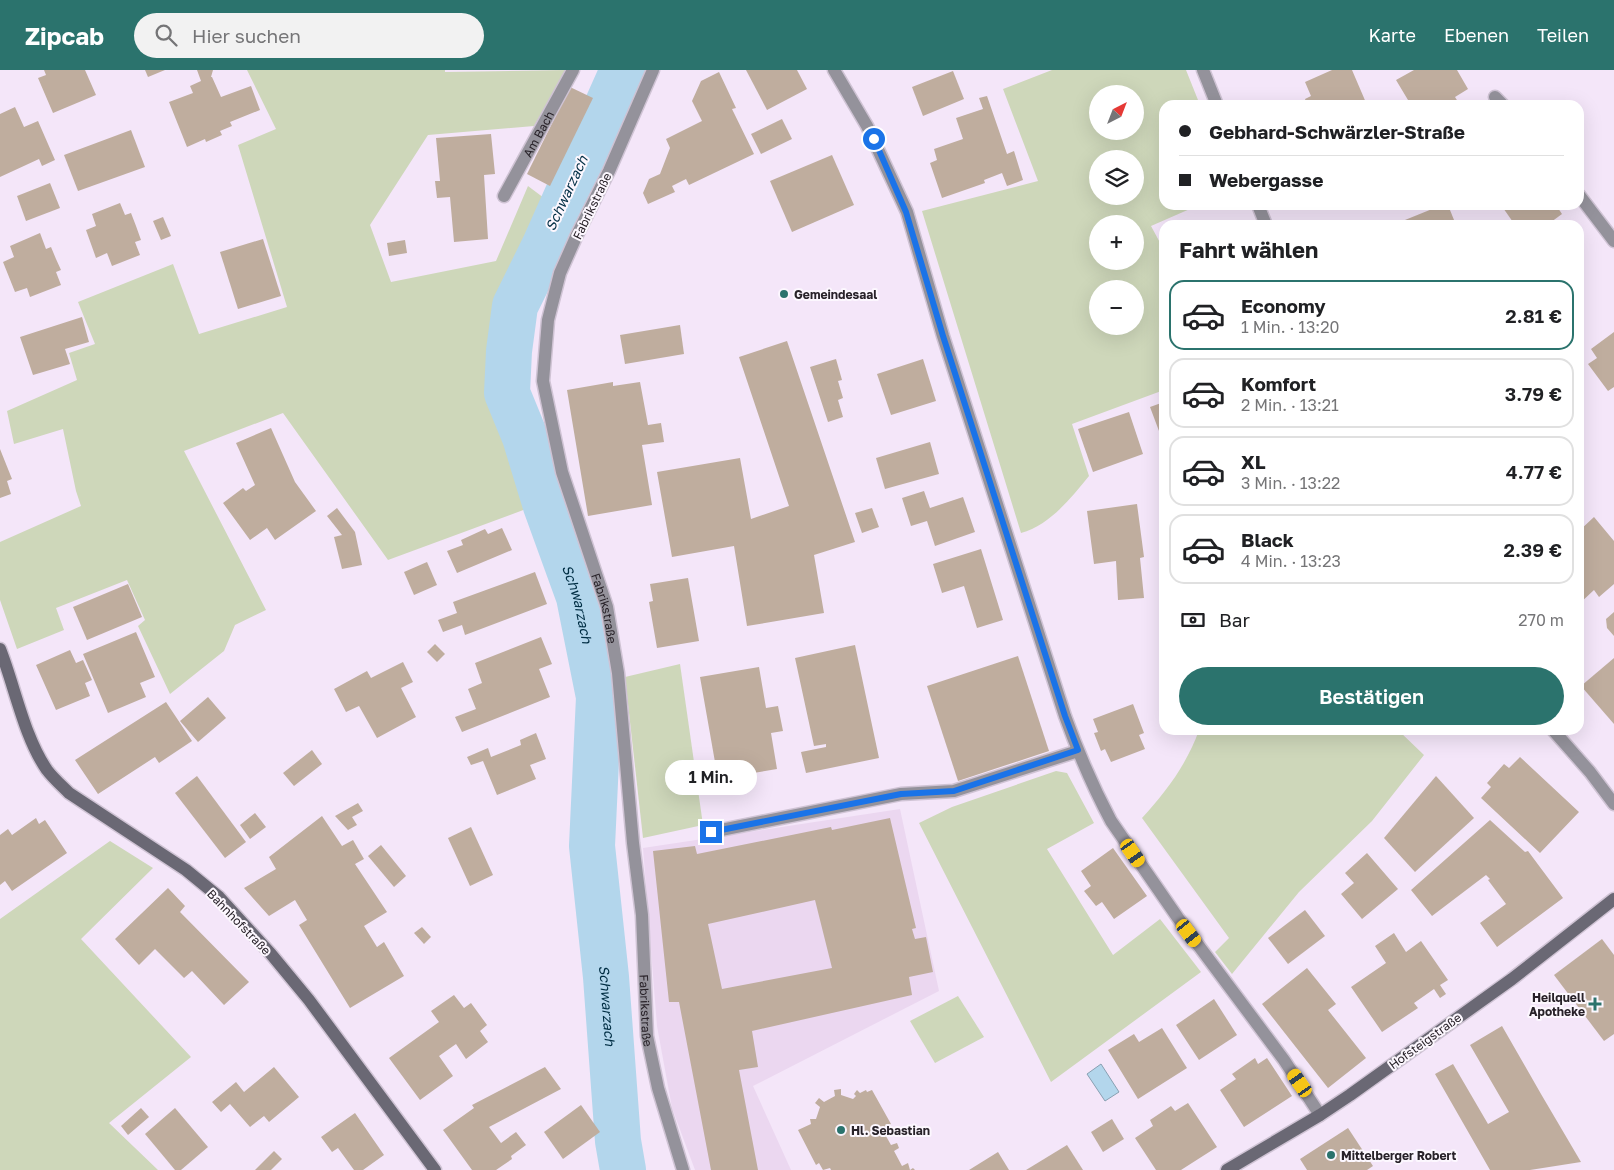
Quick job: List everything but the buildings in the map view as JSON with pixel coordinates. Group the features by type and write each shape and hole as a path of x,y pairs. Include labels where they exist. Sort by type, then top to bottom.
{"street":[{"name":"Am Bach","path":"504,196 573,70"},
{"name":"Fabrikstraße","path":"653,70 609,171 560,273 548,320 544,381 562,472 607,608 618,673 633,843 642,915 647,1036 658,1088 683,1170"},
{"path":"834,70 849,92 867,126 906,212 943,336 1065,716 1078,750 1111,821 1178,918 1284,1060 1320,1115"},
{"path":"1203,70 1215,100"},
{"path":"1584,202 1614,241"},
{"name":"Bahnhofstraße","path":"1,656 29,734 52,777 69,792 186,870 218,897 309,1000 435,1170"},
{"path":"1557,735 1590,772 1614,804"},
{"path":"711,832 901,794 954,791 1078,750"},
{"name":"Hofsteigstraße","path":"1227,1170 1320,1115 1469,1010 1614,899"}],"shaded area":[{"path":"900,809 939,991 753,1086 791,1170 695,1170 672,1108 657,1026 643,848"}],"green space":[{"path":"247,70 445,70 445,72 567,70 534,126 428,135 370,225 391,282 496,261 528,186 548,201 503,284 496,303 490,390 526,509 388,560 283,413 184,451 266,610 235,625 224,651 170,694 138,626 145,620 127,580 56,608 64,630 17,649 0,600 0,542 81,506 63,429 14,444 7,411 77,380 69,353 95,344 78,302 173,264 199,334 287,307 238,145 276,129"},
{"path":"1052,70 1186,70 1198,100 1159,100 1159,210 1188,210 1165,220 1159,220 1159,222 1151,226 1159,241 1159,392 1072,424 1089,476 1067,502 1051,517 1032,529 1021,533 922,211 1038,181 1003,89"},
{"path":"680,664 703,825 643,838 625,677"},
{"path":"1197,735 1403,735 1424,755 1372,821 1299,892 1232,974 1215,952 1229,938 1142,818 1175,777"},
{"path":"1056,771 1067,773 1094,823 1047,849 1113,955 1160,919 1201,972 1051,1082 919,823 952,807"},
{"path":"110,841 153,868 81,939 191,1057 109,1123 158,1170 0,1170 0,919"},
{"path":"958,996 984,1037 935,1063 910,1021"}],"water":[{"path":"1101,1064 1119,1092 1105,1101 1087,1074"}],"waterway":[{"name":"Schwarzach","path":"623,70 544,247 515,306 509,351 507,393 525,437 546,506 579,597 599,697 592,846 606,977 618,1141 623,1170"}],"place":[{"name":"Gemeindesaal","path":"784,294"},
{"name":"Heilquell Apotheke","path":"1595,1004"},
{"name":"Hl. Sebastian","path":"841,1130"},
{"name":"Mittelberger Robert","path":"1331,1155"}],"route":[{"path":"711,832 901,794 954,791 1078,750 1065,716 943,336 906,212 874,139"}]}
